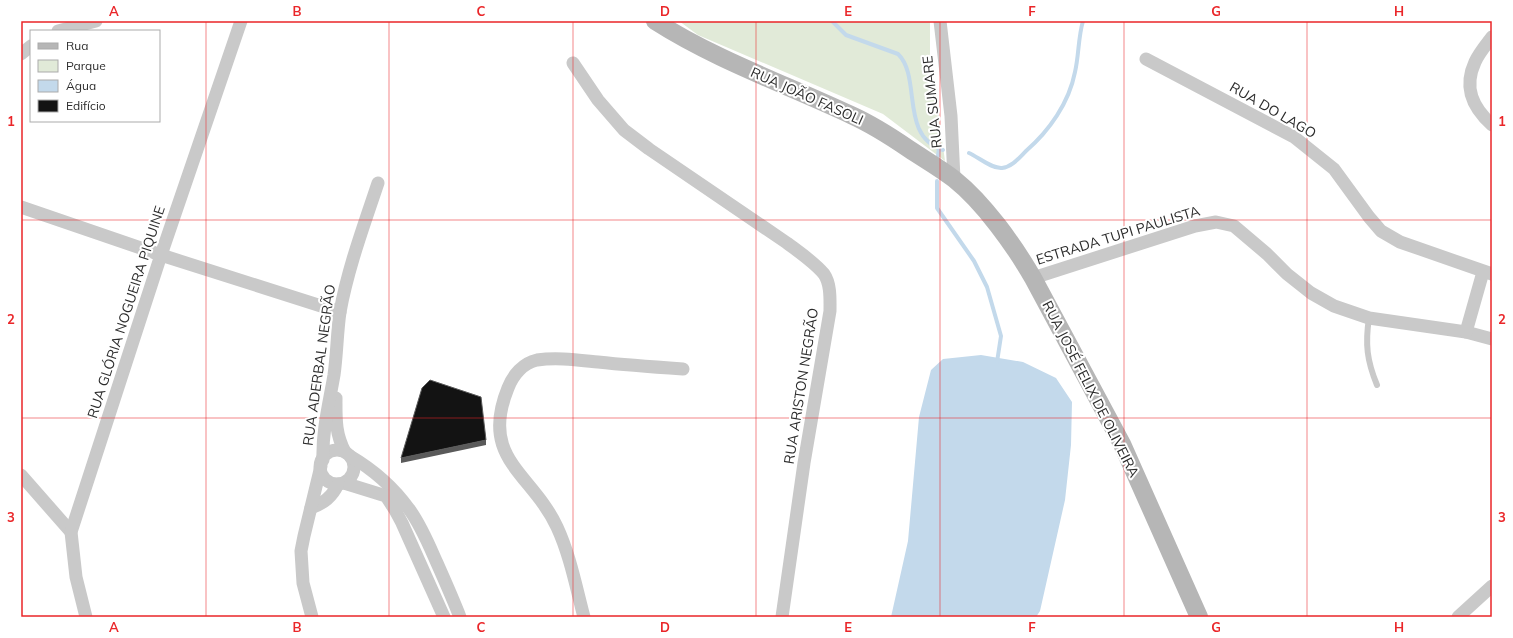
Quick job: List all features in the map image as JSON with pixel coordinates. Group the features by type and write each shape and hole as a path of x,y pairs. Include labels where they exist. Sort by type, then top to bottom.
{"main road":[{"name":"RUA JOÃO FASOLI","path":"655,21 681,38 713,54 853,115 895,140 954,179"},
{"name":"RUA JOSÉ FELIX DE OLIVEIRA","path":"954,179 992,219 1021,257 1033,278 1122,444 1199,617"}],"street":[{"path":"62,30 96,21"},
{"name":"RUA GLÓRIA NOGUEIRA PIQUINE","path":"86,617 76,577 71,532 161,255 241,21"},
{"name":"RUA SUMARE","path":"940,21 951,116 954,179"},
{"path":"1492,37 1474,62 1469,81 1471,99 1484,118 1492,125"},
{"path":"21,54 30,47"},
{"name":"RUA DO LAGO","path":"1146,59 1294,137 1334,169 1381,231 1400,242 1488,273"},
{"name":"RUA ARISTON NEGRÃO","path":"573,63 598,100 624,130 787,243 824,275 830,293 830,311 804,463 782,617"},
{"name":"RUA ADERBAL NEGRÃO","path":"312,617 303,583 301,551 322,463 322,445 334,374 340,312 361,233 378,183"},
{"path":"21,207 161,255 340,312"},
{"name":"ESTRADA TUPI PAULISTA","path":"1033,278 1195,226 1216,222 1234,226 1311,294 1334,306 1369,318 1466,332 1492,339"},
{"path":"1466,332 1488,273"},
{"path":"584,617 567,556 557,527 545,505 509,462 501,440 499,422 503,400 510,380 519,369 536,361 559,359 683,370"},
{"path":"311,508 322,504 329,499 341,484 352,476 354,471 353,460 347,454 339,440 336,429 334,374"},
{"path":"444,617 399,517 386,496 341,484 333,484 325,479 321,471 322,463 326,455 338,451 347,454 360,462 384,481 409,508 420,526 460,617"},
{"path":"21,475 71,532"},
{"path":"420,562 433,554"},
{"path":"1458,617 1492,586"}],"lane":[{"path":"1369,318 1366,343 1367,352 1369,363 1377,385"}],"green space":[{"path":"679,21 930,21 930,54 945,161 883,114 698,35"}],"water":[{"path":"981,355 1023,362 1056,378 1072,402 1071,445 1065,500 1040,611 1036,617 891,617 908,541 919,417 931,370 943,359"}],"building":[{"path":"430,380 481,397 486,440 401,458 422,388"}],"waterway":[{"path":"832,21 846,35 898,54 905,64 909,77 916,120 921,132 929,143 943,150"},
{"path":"969,153 994,167 1002,168 1015,162 1043,135 1057,116 1068,95 1076,66 1083,21"},
{"path":"938,156 939,148"},
{"path":"937,181 937,208 974,261 987,287 1001,336 997,362"}]}
